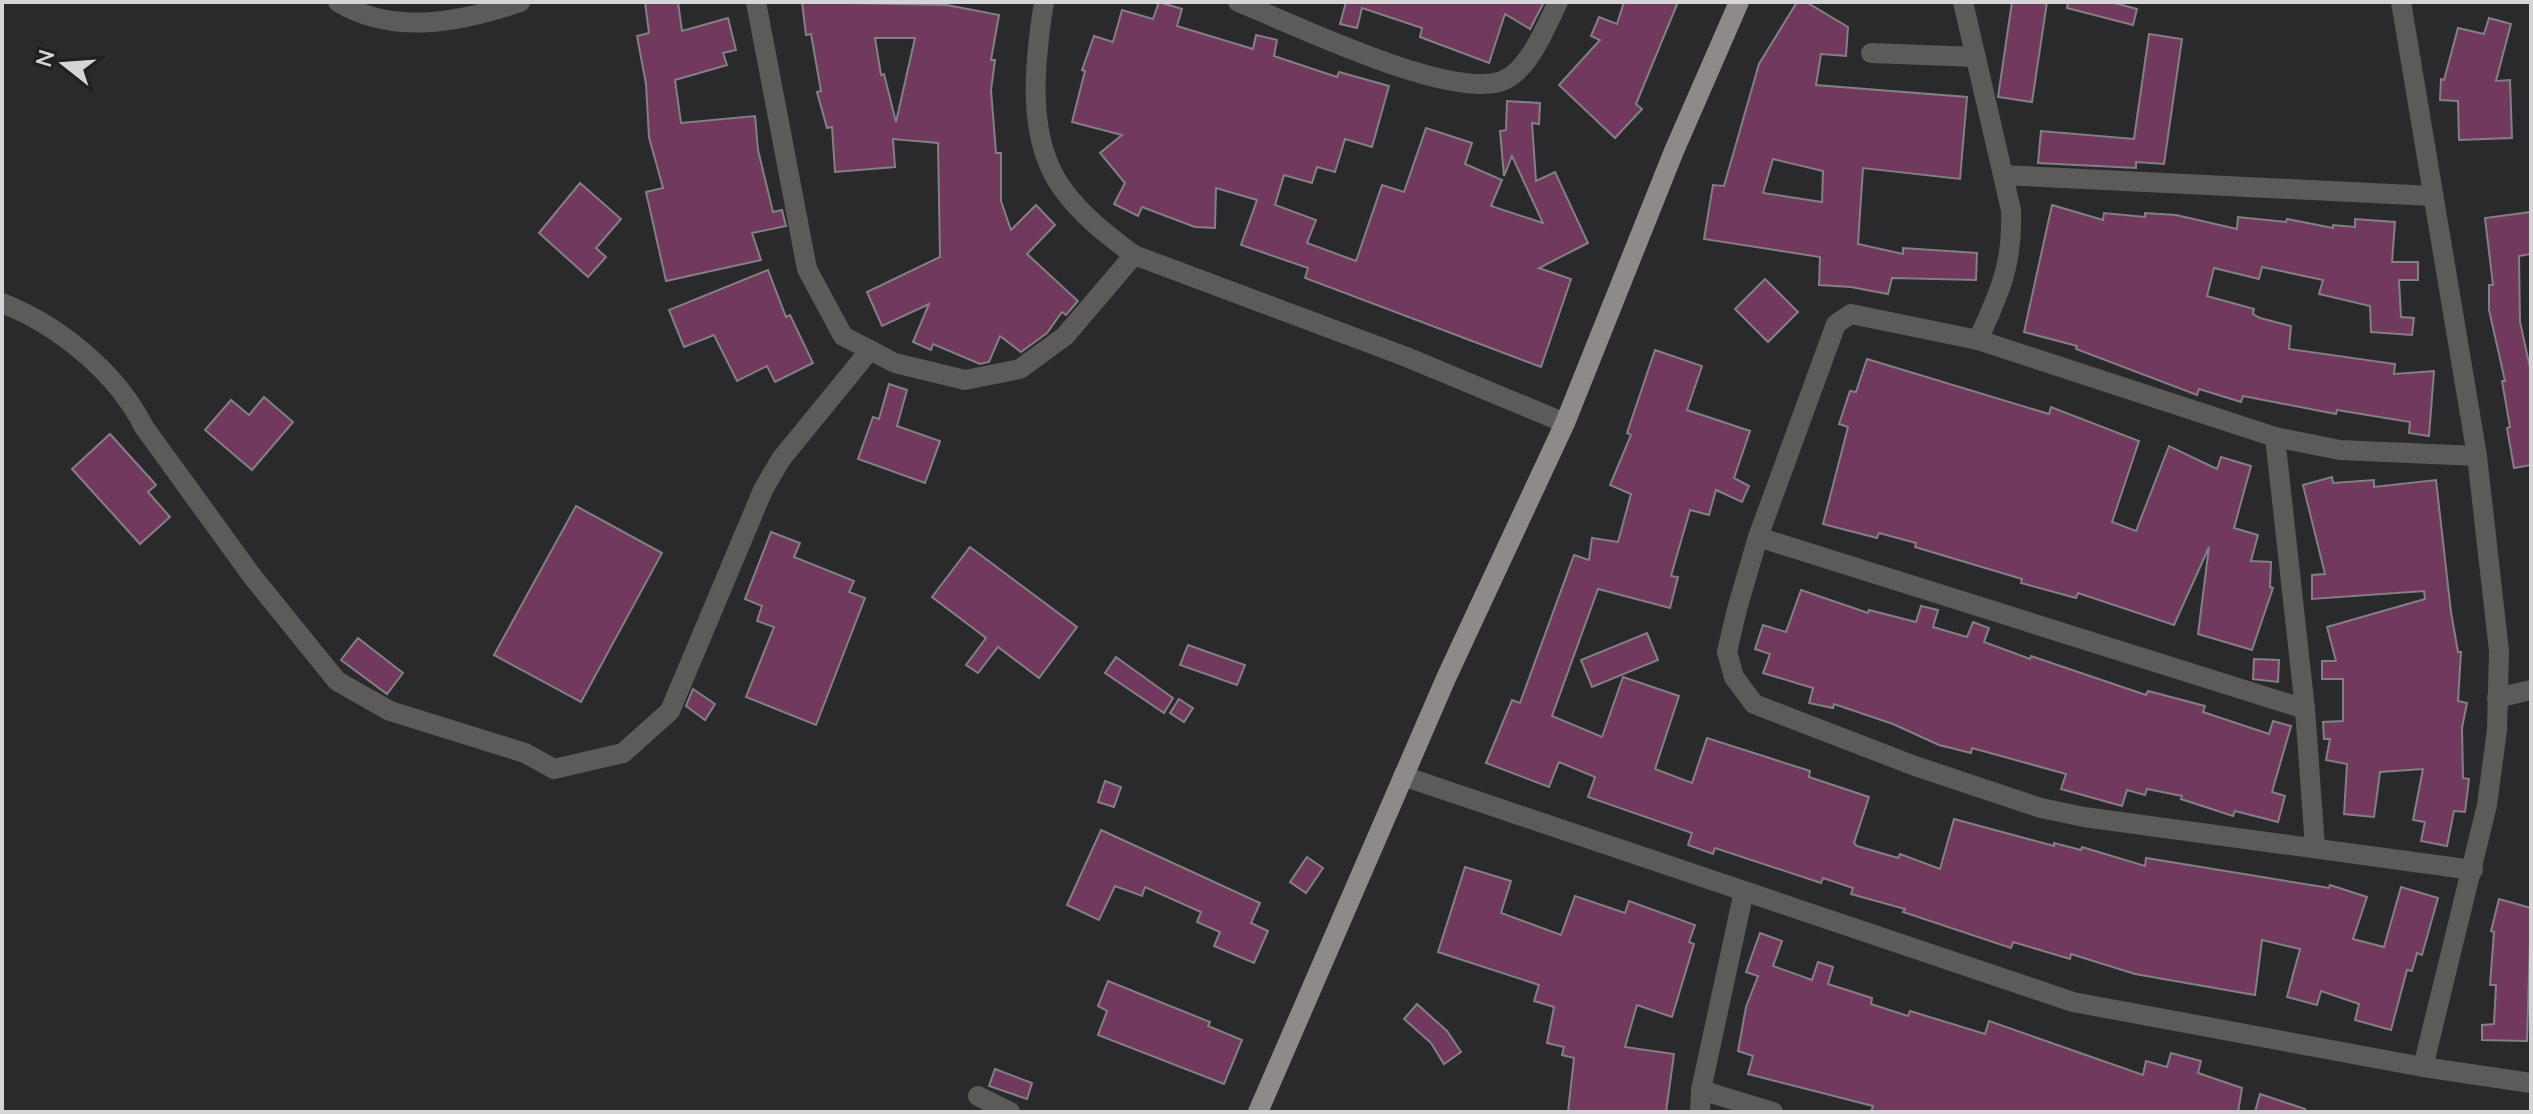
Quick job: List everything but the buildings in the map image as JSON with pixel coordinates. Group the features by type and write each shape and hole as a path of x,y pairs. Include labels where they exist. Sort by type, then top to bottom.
{"main road":[{"path":"1258,1112 1403,776 1565,423 1674,151 1739,2"}],"street":[{"path":"338,2 357,13 407,23 469,19 520,2"},
{"path":"756,2 807,269 843,336 895,363 965,380 1020,369 1065,336 1134,255"},
{"path":"1044,2 1036,53 1040,137 1060,186 1098,228 1134,255 1404,356 1565,423"},
{"path":"1238,2 1418,73 1467,84 1503,81 1534,52 1558,2"},
{"path":"1963,2 2011,210 2012,244 2007,277 1978,340"},
{"path":"2401,2 2477,456 2499,651 2487,805 2423,1067"},
{"path":"1871,53 1976,57"},
{"path":"2003,175 2432,196"},
{"path":"2,303 35,316 106,373 133,404 144,427 252,576 337,681 390,711 525,753 554,769 623,753 670,711 763,490 781,459 870,350"},
{"path":"2473,870 2084,817 2041,808 1915,766 1754,704 1734,677 1727,652 1758,537 1836,324 1851,314 1870,315 1978,340 2275,437 2340,450 2477,456"},
{"path":"2275,437 2305,709 2315,847"},
{"path":"1758,537 2305,709"},
{"path":"2497,698 2531,690"},
{"path":"1403,776 2073,1002 2423,1067 2531,1083"},
{"path":"1700,1112 1701,1090 1744,891"},
{"path":"1701,1090 1773,1112"},
{"path":"978,1096 1010,1112"}]}
